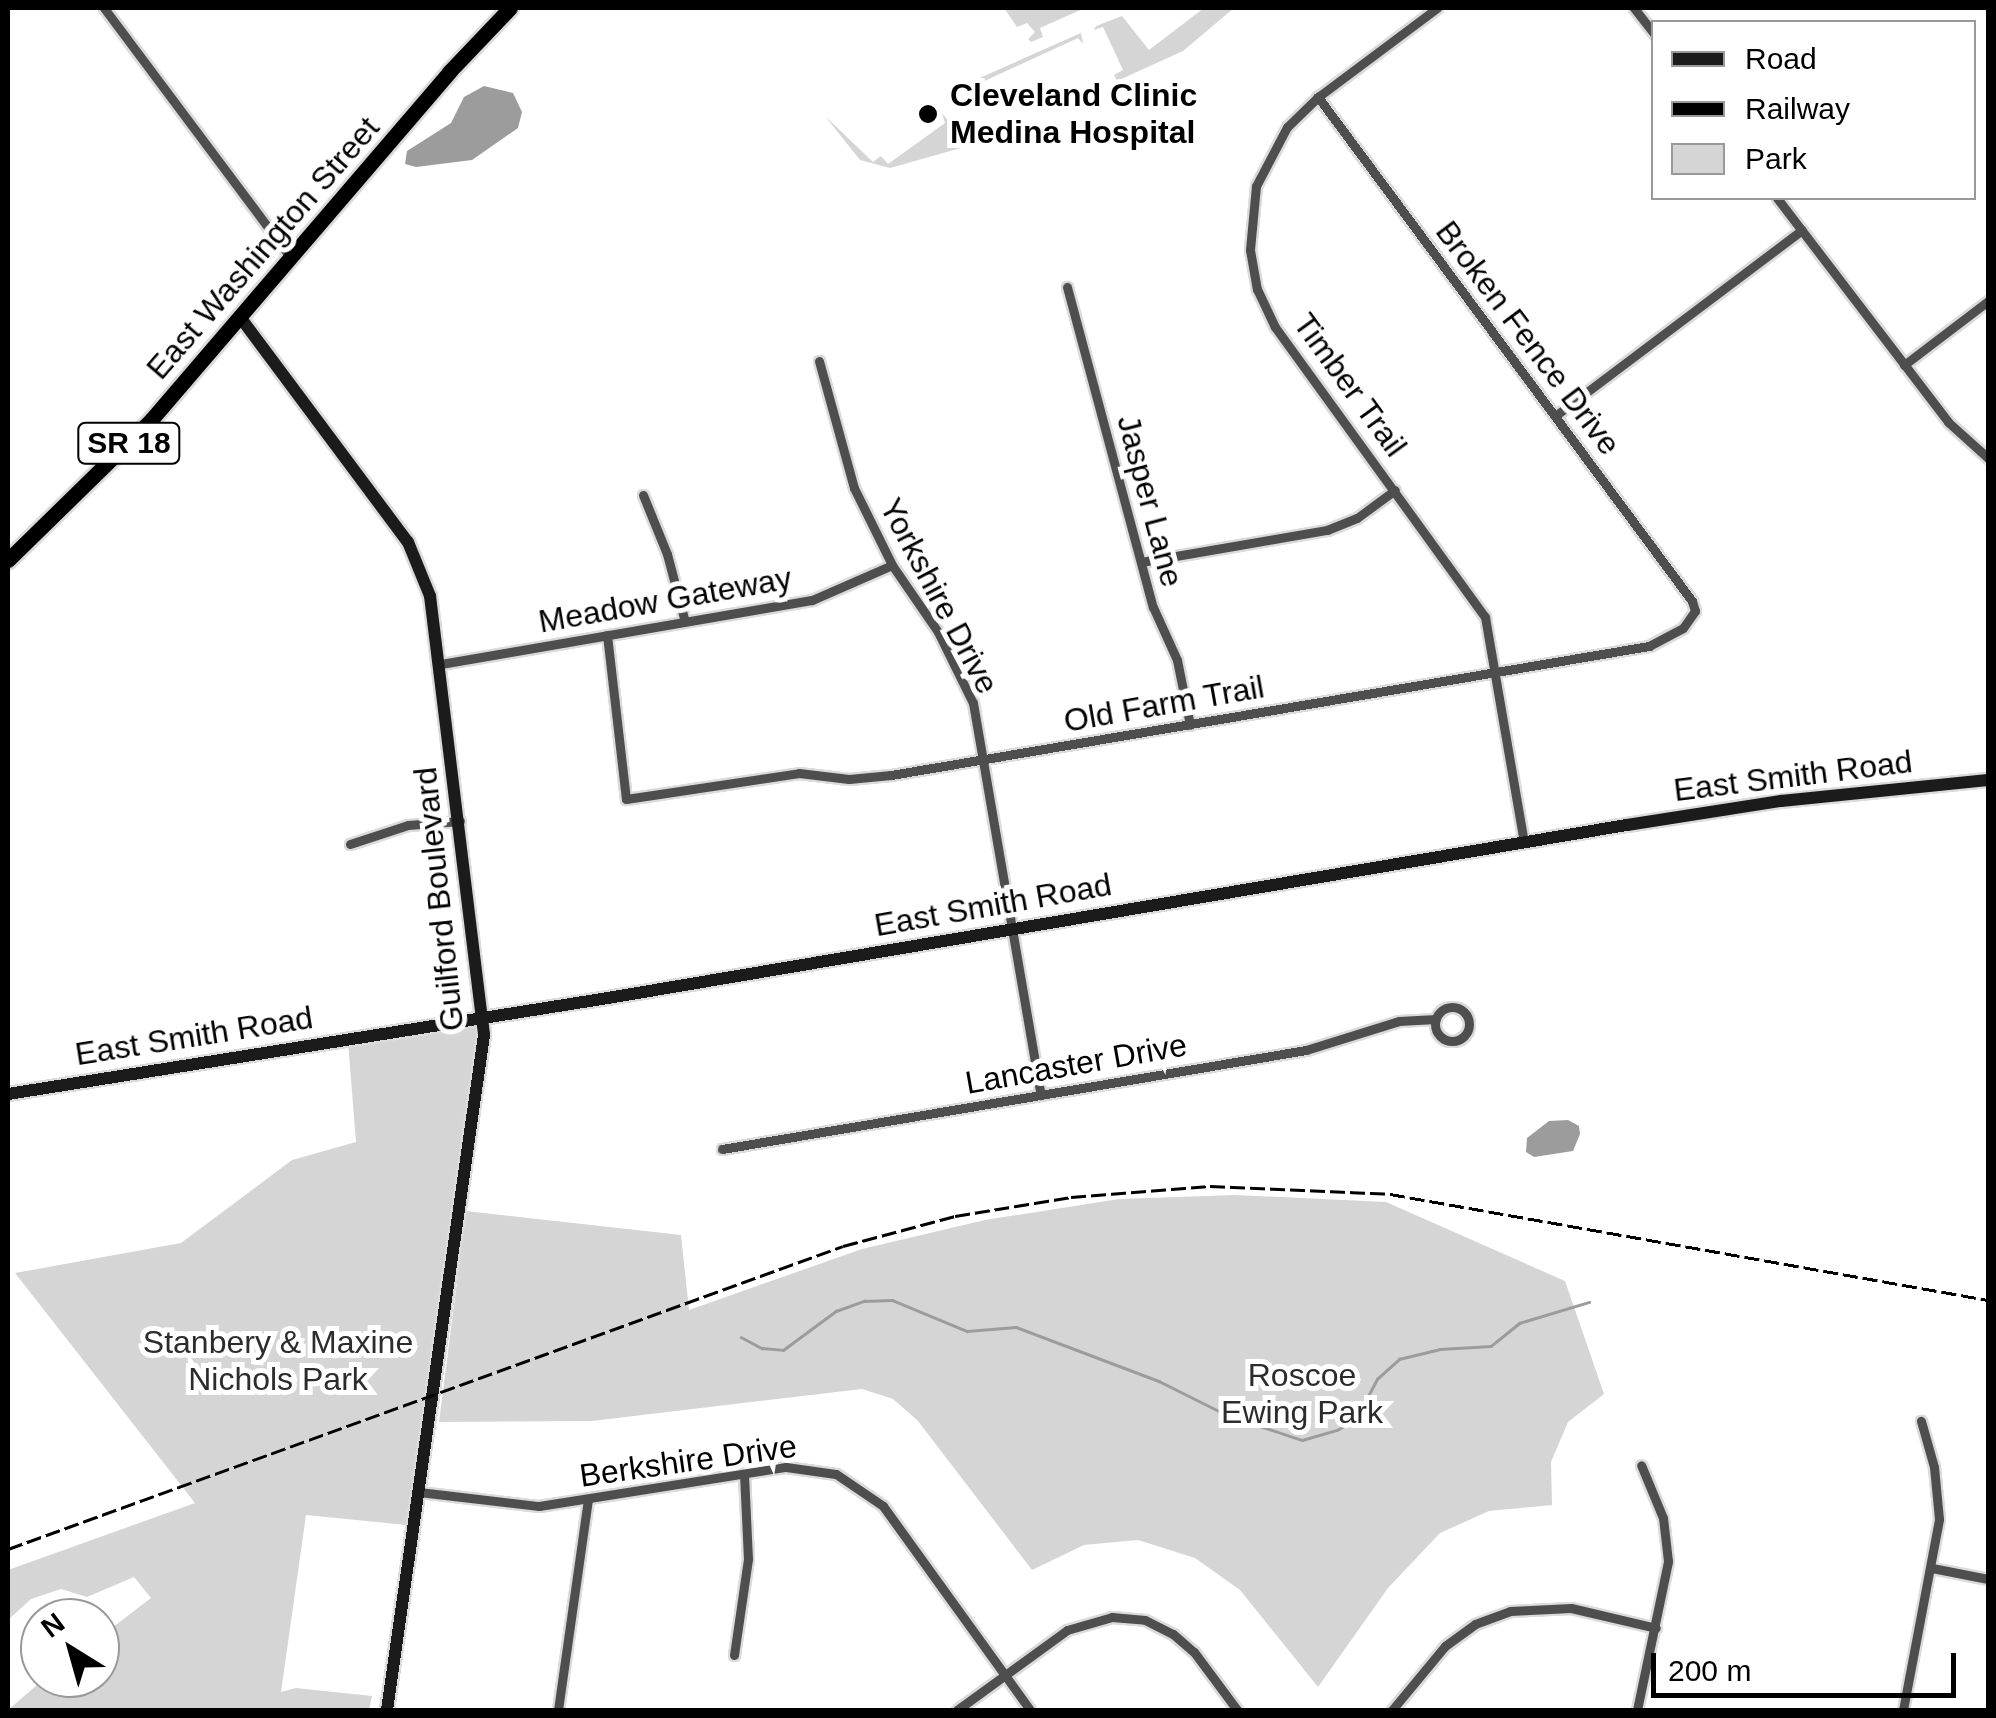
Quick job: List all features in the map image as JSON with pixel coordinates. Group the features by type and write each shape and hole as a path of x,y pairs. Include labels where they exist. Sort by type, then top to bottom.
{"highway":[{"name":"East Washington Street","path":"8,560 110,463 510,8"}],"street":[{"path":"104,8 291,258"},
{"name":"Timber Trail","path":"1437,8 1318,97 1287,127 1265,164 1252,207 1252,268 1275,328 1478,602 1490,631 1524,842"},
{"path":"1634,8 1651,30"},
{"name":"Broken Fence Drive","path":"1318,97 1695,611"},
{"path":"1780,200 1948,422 1988,458"},
{"path":"1554,416 1802,230"},
{"name":"Jasper Lane","path":"1067,287 1153,607 1177,660 1190,725"},
{"path":"1904,364 1988,302"},
{"name":"Guilford Boulevard","path":"240,317 408,542 430,596 442,664 482,1018 387,1710"},
{"name":"Yorkshire Drive","path":"820,361 854,488 892,566 938,632 972,703 1041,1095"},
{"path":"1141,562 1327,530 1358,518 1396,490"},
{"path":"643,494 667,554 684,622"},
{"name":"Meadow Gateway","path":"442,664 812,600 892,566"},
{"name":"Old Farm Trail","path":"607,635 626,799 798,773 849,779 984,760 1649,646 1674,635 1695,611"},
{"name":"East Smith Road","path":"8,1094 1781,801 1988,780"},
{"path":"350,844 408,826 460,820"},
{"name":"Lancaster Drive","path":"722,1150 1306,1050 1399,1021 1436,1019"},
{"path":"1904,1710 1932,1568 1938,1493 1921,1421"},
{"path":"1636,1710 1666,1580 1667,1540 1658,1500 1641,1465"},
{"name":"Berkshire Drive","path":"418,1492 517,1506 786,1468 819,1469 870,1494 1030,1710"},
{"path":"734,1656 748,1560 744,1474"},
{"path":"558,1710 588,1499"},
{"path":"1932,1568 1988,1579"},
{"path":"1392,1710 1445,1646 1492,1616 1550,1606 1656,1628"},
{"path":"957,1710 1067,1630 1096,1618 1128,1617 1160,1626 1186,1644 1236,1710"}],"green space":[{"path":"1004,8 1085,8 1040,28 1043,37 1031,42 1028,39 1035,32 1027,23 1017,27"},
{"path":"1204,8 1234,8 1183,51 1117,81 1114,75 1123,70 1103,27 1094,30 1096,26 1122,16 1149,50"},
{"path":"1081,33 1083,44 1078,38 954,95 955,105 946,97 948,92"},
{"path":"942,113 968,146 890,168 860,160 825,116 873,162 881,156 888,164 945,123"},
{"name":"Stanbery & Maxine Nichols Park","path":"481,1021 440,1324 406,1525 306,1515 281,1692 296,1688 372,1696 369,1710 8,1710 22,1698 120,1698 120,1622 151,1598 134,1577 87,1597 61,1589 34,1598 20,1598 20,1609 8,1620 8,1570 195,1503 15,1273 181,1243 292,1160 356,1142 348,1042"},
{"name":"Roscoe Ewing Park","path":"1235,1195 1386,1202 1565,1281 1604,1394 1568,1422 1551,1462 1552,1505 1489,1511 1440,1533 1388,1588 1318,1687 1240,1590 1195,1558 1138,1540 1084,1545 1032,1570 918,1421 893,1399 862,1389 592,1421 439,1422 466,1211 681,1235 689,1310 862,1249 985,1220 1119,1199"}],"shaded area":[{"path":"484,86 513,93 522,112 518,128 472,160 416,167 405,164 407,151 451,123 464,97"},
{"path":"1568,1120 1579,1126 1573,1151 1534,1157 1526,1152 1527,1138 1549,1121"}],"waterway":[{"path":"741,1337 762,1348 783,1350 836,1311 864,1301 892,1300 967,1331 1016,1327 1159,1381 1227,1415 1302,1440 1337,1430 1356,1419 1377,1379 1399,1359 1440,1349 1491,1346 1519,1323 1589,1302"}],"railway":[{"path":"8,1549 843,1246 955,1216 1071,1197 1210,1186 1390,1194 1988,1300"}],"place":[{"name":"Cleveland Clinic Medina Hospital","path":"928,114"}]}
